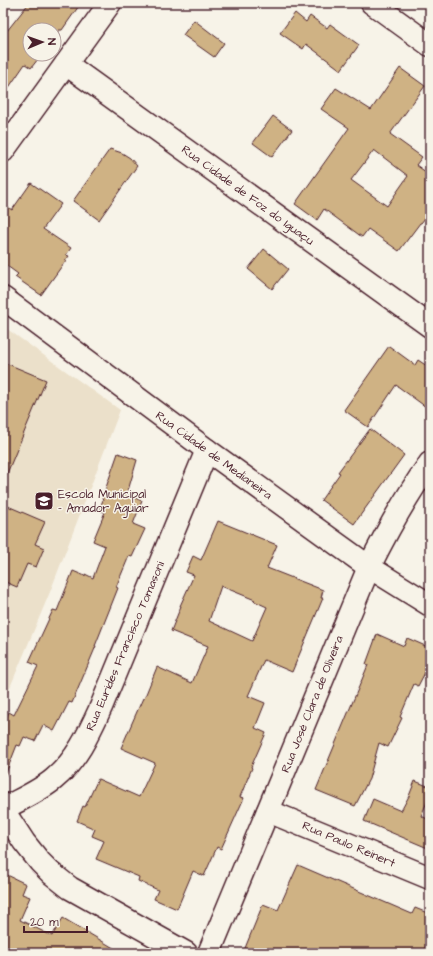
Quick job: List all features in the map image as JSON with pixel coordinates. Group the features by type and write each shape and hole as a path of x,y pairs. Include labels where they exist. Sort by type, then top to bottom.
{"street":[{"path":"3,151 110,3"},
{"path":"372,3 430,45"},
{"name":"Rua Cidade de Foz do Iguaçu","path":"66,64 430,326"},
{"name":"Rua Cidade de Medianeira","path":"3,298 207,450 369,567 430,605"},
{"name":"Rua Eurides Francisco Tomasoni","path":"3,810 32,794 54,779 71,762 83,745 101,707 207,450"},
{"name":"Rua José Clara de Oliveira","path":"209,953 369,567 402,504 430,463"},
{"path":"3,810 24,842 40,862 70,888 186,953"},
{"name":"Rua Paulo Reinert","path":"268,811 430,878"}],"shaded area":[{"name":"Escola Municipal - Amador Aguiar","path":"3,326 120,410 50,592 3,704"}],"building":[{"path":"29,3 81,3 62,30 62,22 22,22 22,62 36,62 31,68 25,64 3,96 3,36"},
{"path":"295,13 306,22 310,16 327,28 330,24 359,45 341,70 306,44 303,49 280,33"},
{"path":"194,20 224,43 214,57 183,35"},
{"path":"400,68 425,86 390,134 422,157 416,165 430,175 430,212 399,251 368,229 362,237 324,209 317,220 295,204 349,128 321,109 336,88 371,110","holes":["374,150 408,176 387,206 351,180"]},
{"path":"273,116 292,130 272,157 253,143"},
{"path":"110,149 122,153 130,158 137,166 99,220 73,201"},
{"path":"31,183 61,204 43,229 71,248 66,255 69,256 41,295 15,277 18,274 3,263 3,204 12,210"},
{"path":"264,249 288,269 272,289 248,269"},
{"path":"389,346 415,365 418,360 430,368 430,410 396,385 368,427 344,410"},
{"path":"3,362 46,380 3,483"},
{"path":"370,429 404,455 354,524 321,500 340,473 338,472"},
{"path":"118,453 137,460 127,494 142,501 133,524 145,529 132,557 129,556 116,587 118,588 96,646 72,703 69,702 54,731 43,725 35,741 24,737 20,746 17,745 3,778 3,725 9,712 14,715 38,666 29,662 53,610 57,611 73,571 93,578 105,546 93,541 105,512 99,510"},
{"path":"3,504 45,522 35,544 44,548 36,567 27,564 17,587 3,581"},
{"path":"218,521 277,545 267,568 323,590 321,598 323,598 292,672 264,660 248,696 265,703 255,728 266,733 240,797 244,798 221,849 217,847 204,876 193,871 177,909 154,899 158,890 138,881 139,877 96,859 104,841 92,836 95,829 77,821 83,806 85,807 98,779 139,797 155,763 121,748 157,667 192,683 208,646 171,631 194,575 186,572 193,556 201,560","holes":["221,586 255,600 254,601 267,607 252,641 209,621"]},
{"path":"377,634 404,646 407,638 430,648 430,663 418,686 414,684 400,717 402,718 388,747 379,743 369,779 355,806 316,790 368,665 366,664"},
{"path":"415,781 430,787 430,795 421,816 430,820 430,849 364,821 373,799 401,811"},
{"path":"298,865 412,914 415,908 430,914 430,943 426,953 243,953 263,904 278,910"},
{"path":"3,873 26,884 22,894 30,897 20,920 52,936 63,918 122,953 3,953"}],"place":[{"name":"Escola Municipal - Amador Aguiar","path":"44,501"}]}
